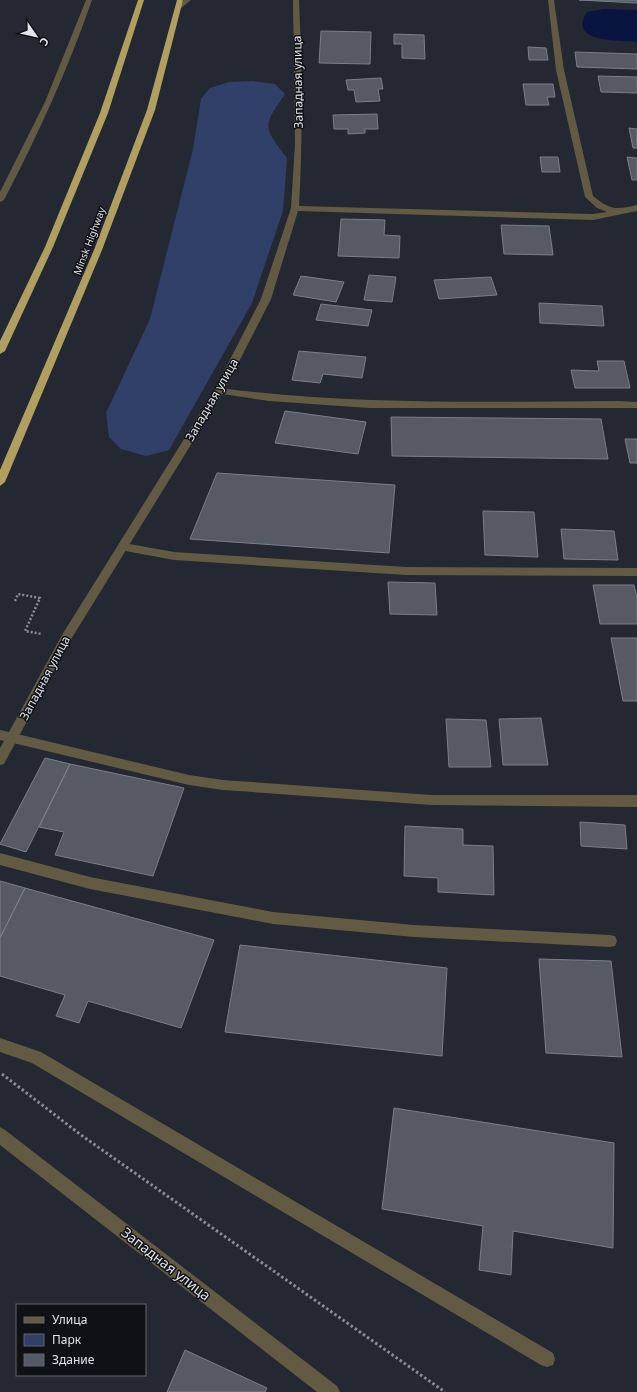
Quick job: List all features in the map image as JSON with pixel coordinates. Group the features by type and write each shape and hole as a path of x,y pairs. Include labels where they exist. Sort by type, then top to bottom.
{"highway":[{"path":"0,351 49,247 104,113 141,0"},
{"name":"Minsk Highway","path":"0,482 101,243 151,110 179,4"}],"street":[{"path":"0,200 30,144 89,0"},
{"path":"179,4 188,0"},
{"name":"Западная улица","path":"0,760 6,737 219,391 266,298 295,208 299,144 299,81 296,0"},
{"path":"551,0 560,70 589,197 600,206 616,212"},
{"path":"295,208 593,217 637,208"},
{"path":"219,391 270,399 363,405 637,405"},
{"path":"124,547 174,556 406,571 637,572"},
{"path":"6,737 188,780 222,785 432,800 637,801"},
{"path":"0,859 90,883 273,918 414,931 610,941"},
{"path":"0,1045 36,1057 547,1359"},
{"name":"Западная улица","path":"0,1135 331,1392"}],"path":[{"path":"15,601 18,594 40,598 24,631 66,638"},
{"path":"0,1072 81,1135 445,1392"}],"green space":[{"path":"253,81 275,84 285,94 269,120 268,126 273,139 287,158 283,211 252,303 169,450 146,456 121,449 109,437 106,413 150,319 193,149 201,99 210,88 229,82"}],"shaded area":[{"path":"604,9 637,10 637,42 608,40 589,35 584,29 583,22 587,12"}],"building":[{"path":"579,0 637,0 637,3"},
{"path":"321,31 371,32 370,64 319,63"},
{"path":"394,34 424,35 425,59 402,58 402,44 394,44"},
{"path":"528,47 546,48 548,60 529,60"},
{"path":"575,52 637,54 637,69 577,67"},
{"path":"598,76 637,77 637,93 601,92"},
{"path":"381,78 383,89 378,89 380,101 356,102 354,90 348,90 346,80"},
{"path":"523,84 553,84 555,97 547,97 549,105 526,105"},
{"path":"377,114 378,129 365,129 365,133 348,134 348,129 334,129 333,115"},
{"path":"629,128 637,129 637,148 633,148"},
{"path":"540,157 558,157 560,172 542,172"},
{"path":"627,157 637,158 637,180 632,180"},
{"path":"341,219 385,220 384,235 400,236 399,258 338,256"},
{"path":"501,225 549,226 553,255 504,254"},
{"path":"369,275 396,277 392,302 364,300"},
{"path":"301,276 344,282 336,302 293,295"},
{"path":"491,277 497,295 439,299 434,280"},
{"path":"539,303 602,306 604,326 540,323"},
{"path":"321,304 372,310 368,326 316,320"},
{"path":"299,351 366,357 362,378 323,374 320,383 292,380"},
{"path":"597,361 624,361 630,388 575,388 571,370 599,371"},
{"path":"285,411 366,422 358,454 275,443"},
{"path":"391,417 601,419 608,459 392,456"},
{"path":"625,439 637,439 637,463 630,463"},
{"path":"217,473 395,485 389,553 190,539"},
{"path":"483,511 534,512 538,557 485,555"},
{"path":"561,529 614,531 618,560 564,559"},
{"path":"388,582 435,583 437,615 390,614"},
{"path":"593,585 634,585 637,598 637,624 600,624"},
{"path":"611,638 637,638 637,701 623,701"},
{"path":"541,718 548,765 503,765 499,719"},
{"path":"446,719 486,720 491,767 449,767"},
{"path":"45,758 70,764 26,852 0,844"},
{"path":"70,764 184,788 153,876 55,855 64,832 39,827"},
{"path":"580,822 625,825 627,849 581,846"},
{"path":"405,826 463,829 463,845 493,846 494,895 438,892 438,878 404,876"},
{"path":"0,881 25,888 0,938"},
{"path":"25,888 214,940 181,1028 88,1001 79,1023 56,1016 65,995 0,976 0,938"},
{"path":"240,945 447,968 442,1056 225,1032"},
{"path":"539,959 611,961 622,1057 546,1053"},
{"path":"394,1108 614,1143 613,1248 513,1231 511,1275 479,1270 483,1226 382,1209"},
{"path":"185,1350 267,1388 265,1392 167,1392"}]}
